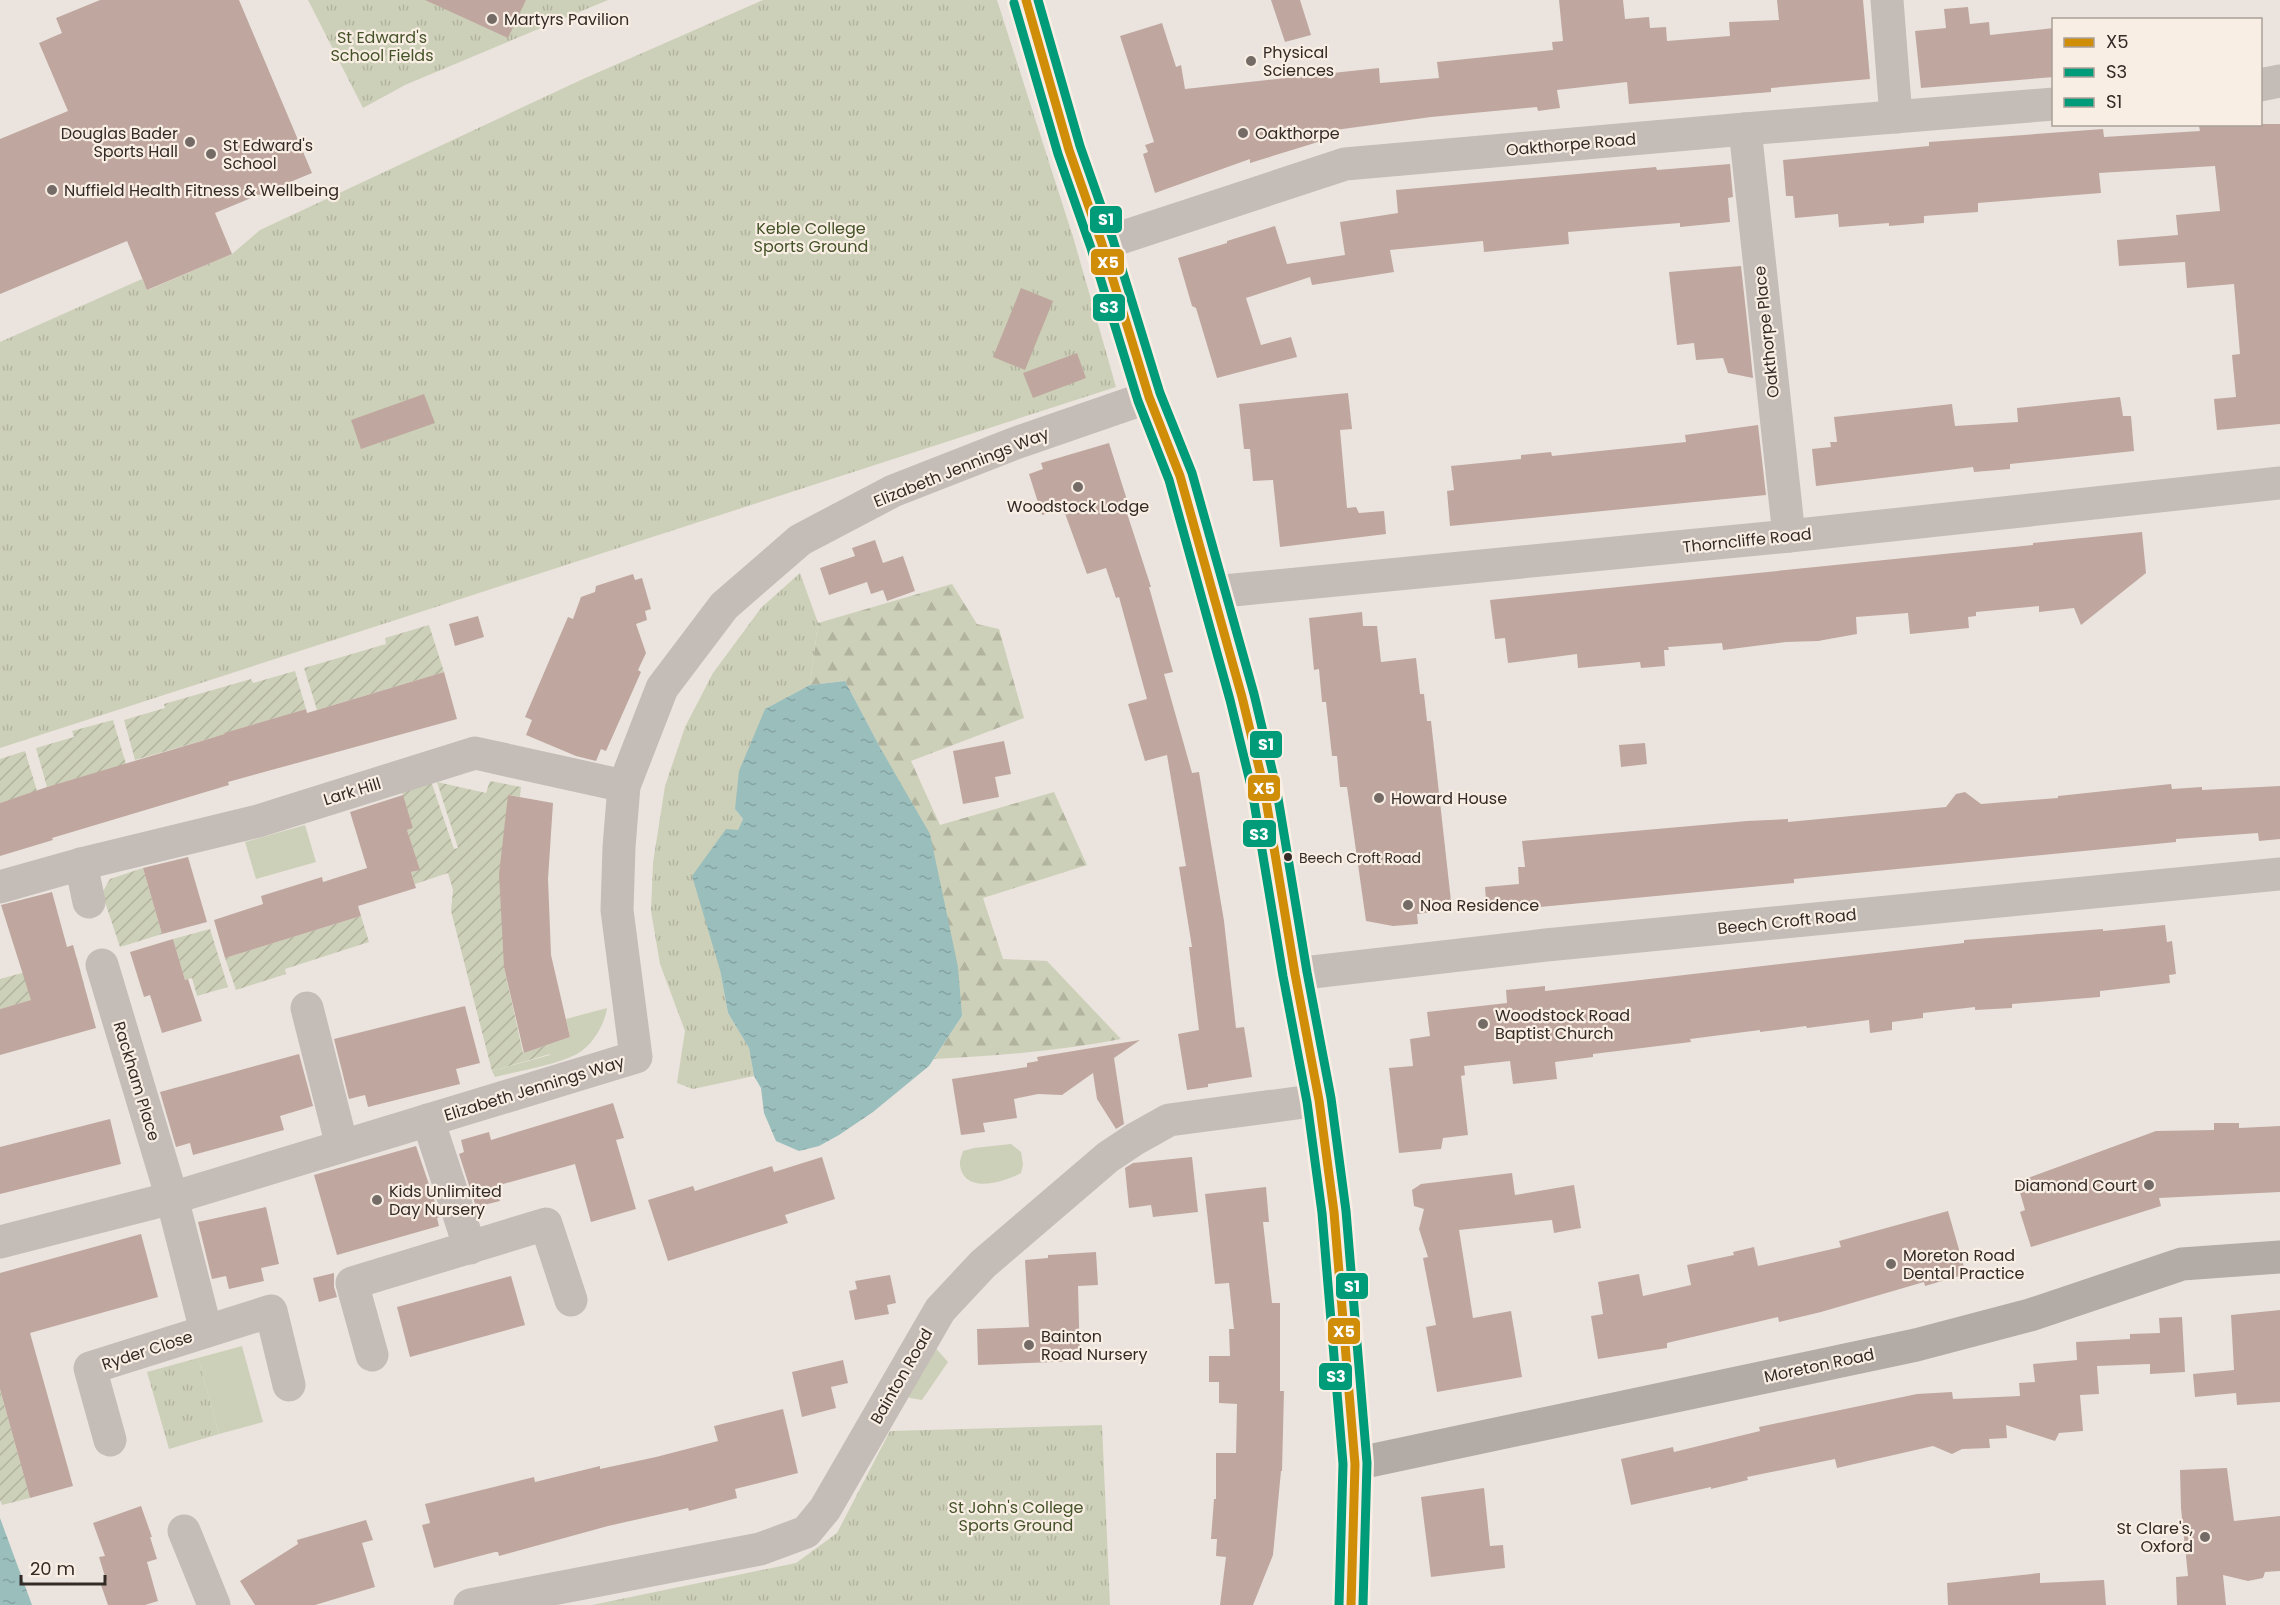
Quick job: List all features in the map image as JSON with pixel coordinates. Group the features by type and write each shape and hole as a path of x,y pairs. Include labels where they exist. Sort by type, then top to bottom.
{"main road":[{"path":"1026,0 1069,150 1149,397 1180,476 1242,697 1264,788 1319,1100 1334,1212 1355,1464 1351,1605"},
{"name":"Moreton Road","path":"1355,1464 1916,1345 2030,1315 2182,1264 2280,1257"}],"street":[{"path":"1887,0 1896,117"},
{"path":"2262,85 2280,81"},
{"name":"Oakthorpe Road","path":"1101,244 1345,164 2052,104"},
{"name":"Oakthorpe Place","path":"1745,129 1789,536"},
{"name":"Elizabeth Jennings Way","path":"0,1242 172,1198 636,1057 617,910 624,786 662,688 724,606 800,540 893,491 1013,444 1149,397"},
{"name":"Thorncliffe Road","path":"1212,592 1789,536 2280,483"},
{"name":"Lark Hill","path":"0,887 81,864 258,821 475,753 624,786"},
{"path":"81,864 89,902"},
{"name":"Beech Croft Road","path":"1295,974 1569,943 2280,874"},
{"name":"Rackham Place","path":"102,965 172,1198"},
{"path":"307,1008 342,1146"},
{"name":"Bainton Road","path":"470,1605 760,1549 806,1532 825,1509 940,1310 983,1264 1108,1157 1169,1120 1319,1100"},
{"path":"428,1120 470,1248"},
{"name":"Ryder Close","path":"172,1198 206,1331"},
{"path":"372,1355 352,1283 546,1224 571,1300"},
{"name":"Ryder Close","path":"110,1440 90,1368 271,1311 289,1385"},
{"path":"184,1531 214,1605"}],"green space":[{"name":"St Edward's School Fields","path":"308,0 608,0 405,85 363,108"},
{"name":"Keble College Sports Ground","path":"763,0 997,0 1074,240 1116,387 0,748 0,342 142,279 148,290 232,254 260,230 583,79"},
{"path":"800,573 818,623 810,685 765,709 735,809 743,819 738,830 720,970 728,1013 749,1048 754,1076 693,1089 677,1083 685,1031 660,964 651,911 653,863 665,786 685,727 713,673 761,608"},
{"path":"952,584 977,624 999,629 1024,718 911,761 940,825 1054,792 1087,865 983,898 1003,959 1047,961 1121,1039 1028,1052 934,1059 962,1016 882,751 845,681 810,685 818,623"},
{"path":"429,625 444,672 317,710 304,668 386,644 385,638"},
{"path":"295,671 306,709 225,733 227,743 215,737 135,760 124,720 165,708 164,704 251,679 253,683"},
{"path":"113,720 126,764 47,787 36,748 74,737 72,731"},
{"path":"25,751 37,791 0,803 0,759"},
{"path":"431,781 454,849 458,848 437,782 486,793 490,781 521,787 520,797 508,795 504,967 523,1053 547,1045 550,1054 492,1071 451,911 453,890 448,873 415,884 411,872 419,870 407,830 413,828 402,793"},
{"path":"305,825 316,862 256,879 245,842"},
{"path":"143,868 162,934 120,947 102,893 110,879"},
{"path":"361,916 369,942 285,969 286,974 236,990 225,958"},
{"path":"210,929 228,987 197,996 192,978 185,980 173,939"},
{"path":"77,958 84,985 0,1009 0,979"},
{"path":"607,1008 604,1021 597,1034 588,1046 577,1054 548,1065 495,1077 492,1071 550,1055 547,1045 570,1037 566,1019"},
{"path":"1011,1144 1021,1152 1023,1164 1021,1173 1005,1180 986,1184 969,1180 963,1174 960,1164 963,1151"},
{"path":"932,1344 948,1362 922,1400 910,1398 904,1391"},
{"path":"242,1346 263,1422 219,1434 198,1358"},
{"path":"198,1358 219,1434 169,1449 147,1372"},
{"path":"0,1389 30,1498 2,1505 0,1500"},
{"name":"St John's College Sports Ground","path":"1102,1425 1110,1605 592,1605 796,1563 837,1533 890,1431"}],"water":[{"path":"845,681 930,834 958,967 962,1016 929,1066 873,1112 839,1135 819,1146 799,1151 776,1141 764,1113 761,1088 754,1076 749,1048 728,1013 720,970 692,876 726,829 738,830 743,819 735,809 739,771 765,709 810,685"},
{"path":"0,1518 32,1605 0,1605"}],"building":[{"name":"Douglas Bader Sports Hall","path":"100,0 239,0 312,173 215,213 232,254 147,290 127,241 0,294 0,139 68,111 39,43 62,33 56,18"},
{"name":"Martyrs Pavilion","path":"425,0 526,0 508,38"},
{"path":"1271,0 1300,0 1311,35 1285,42"},
{"path":"1559,0 1623,0 1625,19 1649,17 1650,28 1666,27 1667,41 1730,36 1729,22 1779,20 1777,0 1863,0 1870,79 1771,88 1771,92 1629,104 1627,82 1557,90 1560,108 1538,111 1537,107 1431,117 1328,131 1318,142 1250,163 1250,159 1155,193 1143,154 1148,152 1145,145 1154,142 1120,36 1162,23 1176,67 1181,65 1185,89 1379,68 1380,83 1439,78 1437,62 1553,50 1552,42 1563,41"},
{"path":"1968,7 1970,24 1989,22 1990,35 2052,28 2052,77 1921,88 1915,31 1946,28 1944,9"},
{"path":"2280,124 2280,424 2217,430 2214,399 2236,397 2232,355 2240,354 2234,284 2187,288 2185,262 2119,266 2117,240 2178,235 2176,215 2220,211 2215,166 2099,173 2101,193 1978,203 1978,212 1924,216 1924,223 1889,226 1889,223 1839,227 1838,214 1795,218 1793,196 1786,196 1783,160 1929,146 1929,142 2103,129 2104,137 2200,131 2199,126"},
{"path":"1730,164 1733,197 1728,198 1730,222 1680,227 1680,223 1568,232 1569,244 1484,252 1483,241 1390,250 1394,272 1312,285 1310,277 1246,298 1261,345 1291,337 1297,357 1217,378 1178,258 1275,226 1287,264 1345,255 1340,222 1398,213 1396,190 1656,167 1657,170"},
{"path":"1741,266 1753,378 1728,373 1723,358 1696,360 1694,343 1677,345 1669,272"},
{"path":"1021,288 1053,301 1025,370 993,357"},
{"path":"1077,353 1086,378 1033,398 1023,373"},
{"path":"1348,393 1352,429 1340,430 1347,508 1356,507 1359,513 1384,511 1386,534 1280,547 1273,480 1253,481 1250,449 1244,449 1239,404"},
{"path":"424,394 435,423 361,449 351,420"},
{"path":"2120,397 2123,416 2131,416 2134,451 2010,464 2010,469 1974,472 1973,467 1816,486 1812,449 1831,447 1830,442 1837,442 1834,417 1952,404 1955,426 2018,422 2017,408"},
{"path":"1758,425 1766,495 1450,526 1447,491 1454,490 1451,466 1521,459 1521,455 1551,452 1552,456 1686,442 1685,435"},
{"path":"1109,443 1127,500 1123,501 1151,587 1149,587 1173,672 1164,674 1192,773 1199,772 1224,921 1236,1028 1244,1027 1252,1077 1187,1090 1178,1034 1199,1030 1189,947 1192,947 1179,867 1186,866 1167,755 1145,761 1128,704 1147,699 1119,597 1116,598 1106,568 1087,574 1063,508 1042,515 1029,474 1043,469 1041,463"},
{"path":"2142,532 2146,573 2081,625 2074,608 2039,612 2039,606 1976,612 1976,616 1968,617 1969,628 1910,634 1908,613 1856,617 1857,634 1818,641 1786,642 1723,650 1722,643 1668,647 1669,650 1664,650 1665,666 1641,668 1640,662 1578,668 1577,654 1508,663 1505,638 1495,639 1490,600"},
{"path":"875,540 883,563 903,556 915,591 887,601 883,590 871,594 867,582 829,595 820,568 855,556 852,548"},
{"path":"633,574 635,580 642,578 651,609 645,611 647,620 636,624 646,653 638,670 641,672 606,751 601,749 596,761 576,756 526,735 532,720 525,717 568,617 573,619 581,597 595,592 596,586"},
{"path":"1362,612 1363,626 1377,626 1381,662 1416,658 1420,694 1424,694 1427,721 1431,721 1452,910 1417,914 1418,924 1393,926 1366,921 1347,787 1340,787 1337,756 1332,756 1326,702 1322,702 1319,669 1314,670 1309,618"},
{"path":"478,616 484,637 455,646 449,624"},
{"path":"444,672 457,719 228,782 229,785 0,856 0,803 224,733 306,709 307,713"},
{"path":"1004,741 1011,774 995,777 999,797 963,804 953,751"},
{"path":"1645,743 1647,764 1621,767 1619,745"},
{"path":"2171,784 2172,789 2202,787 2202,790 2280,786 2280,839 2259,841 2258,833 2176,839 2176,842 1794,879 1794,883 1487,912 1485,887 1519,884 1518,867 1525,867 1522,841 1747,821 1788,819 1788,822 1946,807 1956,794 1965,792 1981,804 2058,798 2058,796"},
{"path":"403,795 413,828 407,830 420,870 411,872 416,888 358,906 361,916 225,958 214,920 263,904 261,896 322,877 323,882 367,868 350,812"},
{"path":"508,795 553,803 548,879 551,955 570,1037 524,1053 504,967 499,874"},
{"path":"188,857 207,922 162,934 143,868"},
{"path":"52,892 67,947 73,945 96,1028 0,1055 0,1009 31,1000 1,905"},
{"path":"2165,925 2167,942 2172,941 2176,974 2169,975 2170,983 2100,991 2100,997 2012,1004 2012,1008 1975,1010 1975,1007 1923,1013 1923,1018 1892,1022 1892,1030 1870,1033 1869,1020 1807,1028 1806,1026 1760,1032 1760,1030 1690,1039 1691,1042 1593,1054 1593,1057 1555,1062 1557,1079 1513,1084 1510,1061 1464,1066 1465,1075 1461,1076 1468,1135 1443,1138 1441,1149 1399,1153 1389,1068 1413,1066 1410,1039 1430,1036 1427,1012 1507,1003 1506,990 1545,986 1545,991 1964,943 1964,940"},
{"path":"173,939 185,980 188,979 202,1021 162,1033 150,995 144,997 130,952"},
{"path":"465,1006 480,1063 456,1069 460,1084 368,1107 365,1095 349,1099 334,1039"},
{"path":"1140,1040 1114,1058 1124,1124 1116,1129 1097,1099 1093,1073 1062,1095 1038,1094 1014,1099 1017,1118 983,1123 985,1132 961,1135 952,1079 1027,1067 1027,1063 1038,1061 1037,1057"},
{"path":"299,1054 313,1106 280,1116 284,1130 193,1155 190,1143 176,1147 160,1092"},
{"path":"613,1103 624,1138 616,1140 636,1209 591,1222 575,1164 496,1186 500,1201 476,1207 459,1154 464,1152 461,1140 489,1132 491,1140"},
{"path":"110,1119 121,1164 0,1194 0,1147"},
{"name":"Diamond Court","path":"2214,1123 2239,1123 2239,1128 2280,1126 2280,1192 2159,1198 2161,1206 2031,1247 2020,1212 2025,1210 2017,1182 2156,1131 2214,1130"},
{"name":"Kids Unlimited Day Nursery","path":"416,1146 440,1217 437,1218 439,1226 337,1255 314,1175"},
{"path":"822,1157 835,1199 785,1215 788,1223 668,1261 648,1200 693,1186 695,1191 772,1166 774,1172"},
{"path":"1192,1157 1198,1212 1153,1217 1151,1205 1129,1208 1125,1168 1133,1163"},
{"path":"1512,1173 1515,1195 1574,1185 1581,1228 1554,1233 1552,1220 1459,1230 1473,1318 1511,1311 1522,1377 1437,1392 1426,1327 1436,1325 1423,1258 1428,1257 1419,1229 1424,1209 1414,1206 1412,1190 1421,1184"},
{"path":"1266,1187 1269,1222 1263,1222 1272,1303 1280,1303 1280,1391 1284,1391 1282,1471 1273,1555 1253,1605 1220,1605 1226,1557 1216,1556 1217,1539 1211,1539 1214,1499 1216,1499 1216,1453 1236,1453 1237,1404 1219,1403 1219,1382 1209,1382 1209,1356 1230,1356 1229,1329 1234,1329 1229,1283 1215,1284 1205,1194"},
{"path":"266,1207 279,1264 261,1268 264,1281 229,1289 226,1276 212,1279 198,1222"},
{"path":"1948,1211 1966,1274 1925,1286 1924,1282 1779,1322 1778,1317 1667,1343 1667,1348 1598,1359 1591,1316 1603,1314 1598,1282 1639,1274 1643,1296 1691,1285 1687,1265 1734,1255 1733,1252 1754,1247 1758,1266 1841,1247 1839,1241"},
{"path":"141,1234 158,1297 30,1333 73,1486 30,1498 0,1389 0,1273"},
{"path":"1096,1252 1098,1285 1078,1286 1080,1361 978,1365 977,1329 1029,1327 1025,1260 1048,1258 1048,1255"},
{"path":"334,1273 337,1297 319,1302 313,1278"},
{"path":"890,1275 896,1303 887,1305 889,1314 855,1320 849,1291 857,1289 855,1281"},
{"path":"511,1276 525,1325 410,1357 397,1307"},
{"path":"2280,1310 2280,1402 2237,1405 2236,1393 2195,1397 2193,1374 2234,1370 2231,1315"},
{"path":"2182,1317 2185,1372 2150,1374 2150,1364 2097,1366 2099,1394 2080,1395 2083,1431 2059,1433 2055,1441 2006,1425 2007,1438 1989,1439 1990,1448 1962,1449 1952,1454 1933,1446 1837,1468 1835,1459 1747,1477 1748,1480 1711,1489 1711,1487 1631,1505 1621,1459 1673,1447 1674,1452 1760,1431 1759,1427 1917,1394 1952,1392 1953,1399 2020,1396 2019,1383 2035,1382 2033,1364 2077,1360 2076,1342 2130,1339 2130,1334 2160,1333 2159,1318"},
{"path":"843,1360 848,1383 831,1387 836,1408 802,1417 792,1372"},
{"path":"783,1409 798,1473 735,1489 737,1498 689,1511 688,1508 608,1526 499,1556 498,1552 495,1552 434,1568 422,1525 430,1523 425,1504 534,1477 535,1482 600,1466 600,1469 656,1457 718,1441 714,1426"},
{"path":"2227,1468 2234,1521 2280,1516 2280,1571 2265,1572 2263,1578 2248,1581 2223,1575 2226,1605 2177,1605 2176,1577 2188,1576 2181,1508 2180,1470"},
{"path":"1484,1488 1490,1546 1503,1545 1505,1568 1431,1577 1421,1497"},
{"path":"141,1506 157,1559 147,1562 158,1601 145,1605 108,1605 101,1585 107,1583 99,1557 105,1556 93,1523"},
{"path":"366,1520 373,1540 362,1543 375,1587 315,1605 255,1605 240,1581 298,1544 297,1540"},
{"path":"2040,1573 2040,1583 2104,1580 2106,1605 1948,1605 1947,1583"}],"transit line":[{"name":"X5","path":"1026,0 1069,150 1102,244 1149,397 1180,476 1242,697 1264,788 1319,1100 1334,1212 1355,1464 1351,1605"},
{"name":"S1","path":"1038,0 1080,146 1113,240 1160,393 1192,473 1254,694 1276,786 1331,1098 1346,1211 1367,1463 1363,1605"},
{"name":"S3","path":"1014,3 1058,154 1091,248 1138,401 1169,480 1230,700 1252,790 1307,1102 1322,1213 1343,1464 1339,1605"}],"place":[{"name":"Martyrs Pavilion","path":"492,19"},
{"name":"Physical Sciences","path":"1251,61"},
{"name":"Oakthorpe","path":"1243,133"},
{"name":"Douglas Bader Sports Hall","path":"190,142"},
{"name":"St Edward's School","path":"211,154"},
{"name":"Nuffield Health Fitness & Wellbeing","path":"52,190"},
{"name":"Woodstock Lodge","path":"1078,487"},
{"name":"Howard House","path":"1379,798"},
{"name":"Beech Croft Road","path":"1288,857"},
{"name":"Noa Residence","path":"1408,905"},
{"name":"Woodstock Road Baptist Church","path":"1483,1024"},
{"name":"Diamond Court","path":"2149,1185"},
{"name":"Kids Unlimited Day Nursery","path":"377,1200"},
{"name":"Moreton Road Dental Practice","path":"1891,1264"},
{"name":"Bainton Road Nursery","path":"1029,1345"},
{"name":"St Clare's, Oxford","path":"2205,1537"}]}
